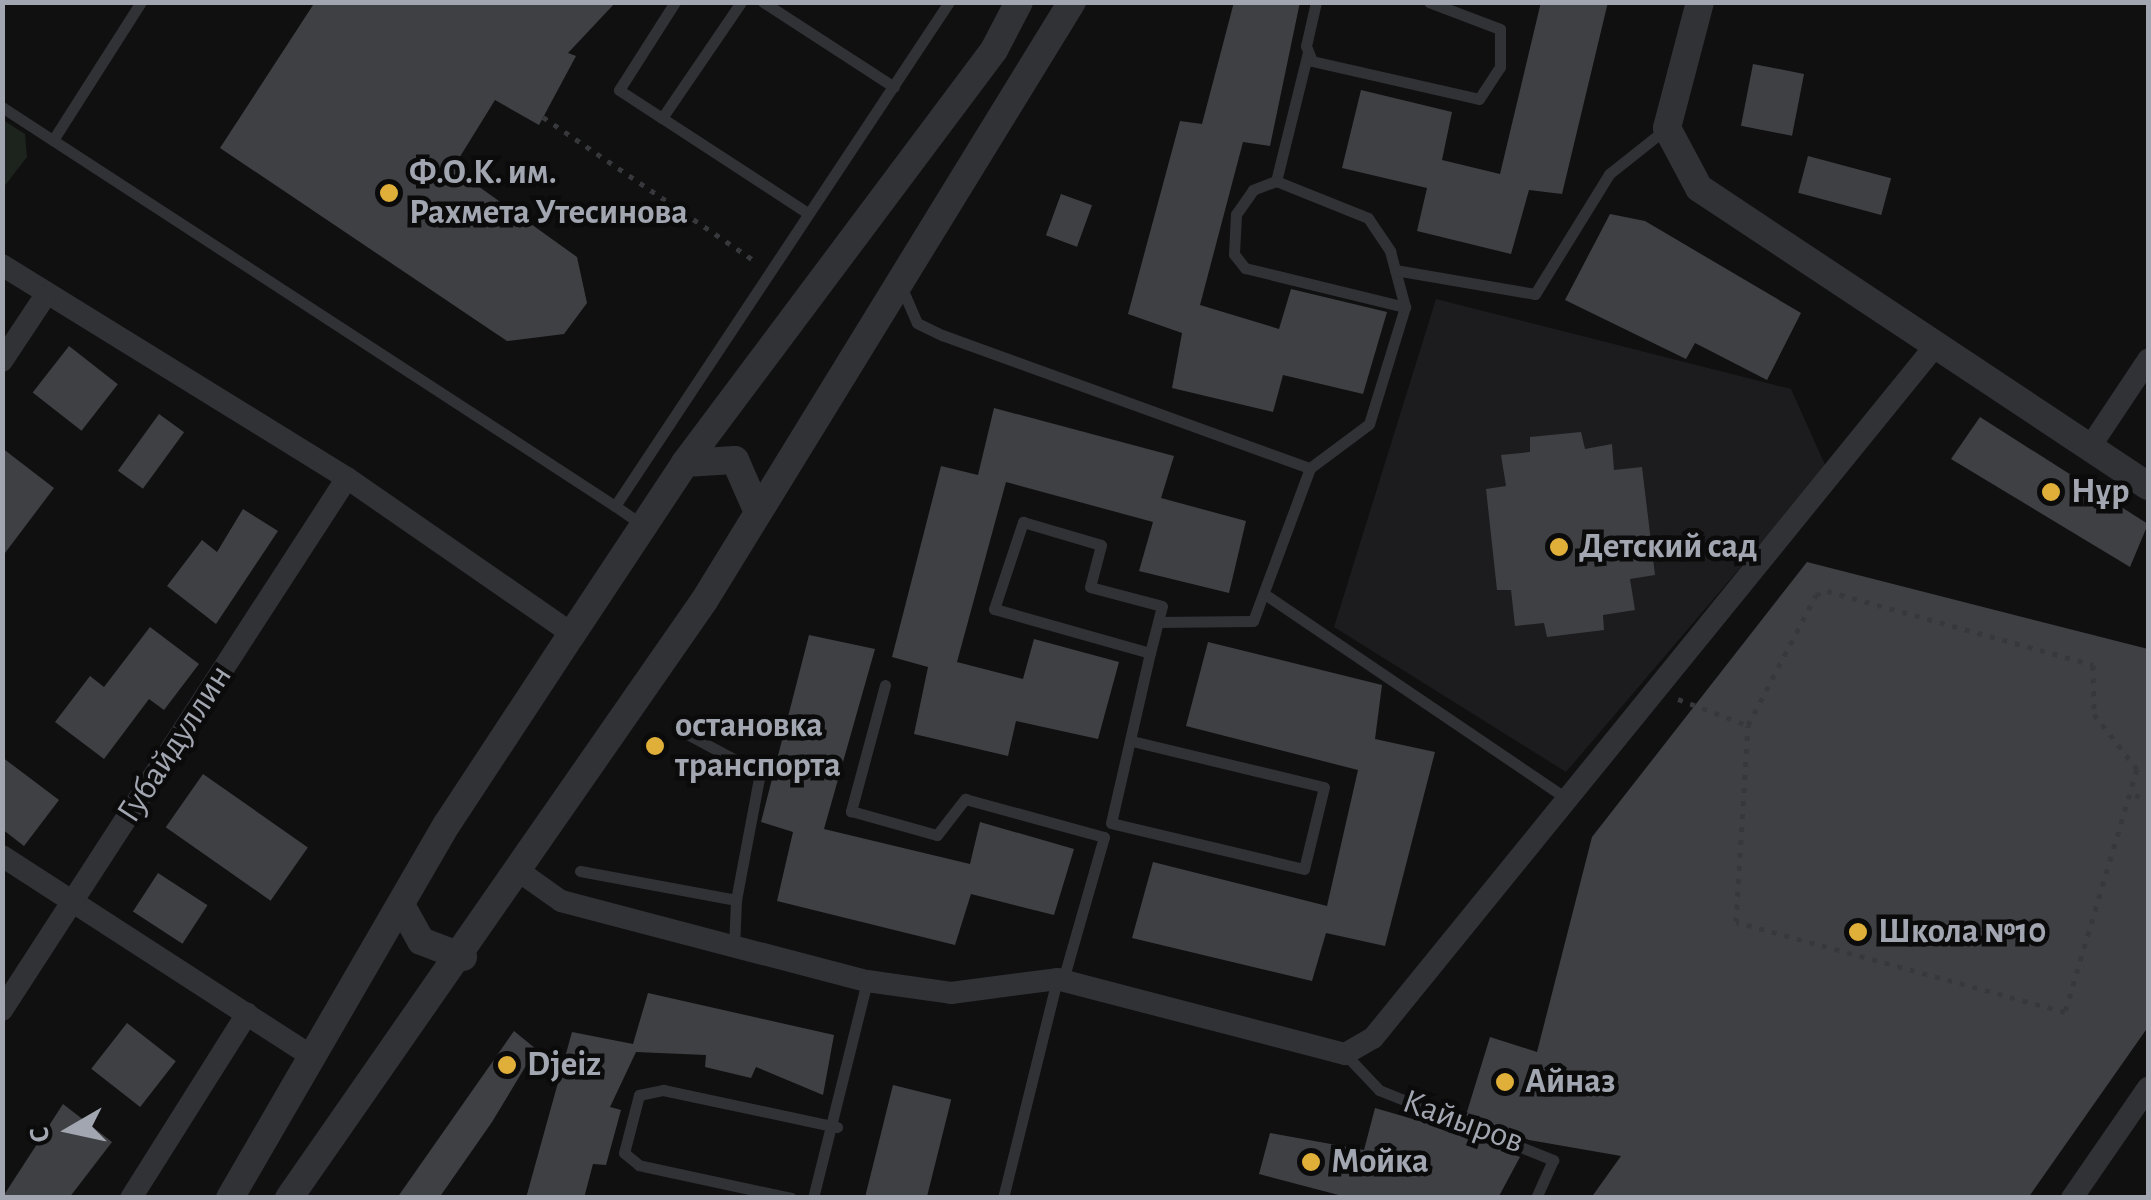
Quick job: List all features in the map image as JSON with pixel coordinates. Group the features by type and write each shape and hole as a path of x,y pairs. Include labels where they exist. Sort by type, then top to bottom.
{"street":[{"path":"230,1198 401,905 572,634 685,463 982,66 1019,2"},
{"path":"288,1198 520,872 757,510 1072,2"},
{"path":"1700,2 1667,128 1699,188 2148,486"},
{"path":"2,265 46,296 347,478 572,634"},
{"path":"2,361 46,296"},
{"path":"520,872 561,901 868,981 951,992 1060,979 1344,1054 1373,1038 1661,692 1936,345"},
{"path":"2090,447 2148,360"},
{"path":"685,463 735,460 757,510"},
{"name":"Губайдуллин","path":"2,1010 347,478"},
{"path":"2,856 314,1058"},
{"path":"401,905 421,942 462,957"},
{"path":"131,1198 247,1014"},
{"path":"2072,1198 2148,1088"}],"lane":[{"path":"53,140 141,2"},
{"path":"675,2 619,90 808,213"},
{"path":"662,118 741,2"},
{"path":"763,2 894,86"},
{"path":"615,506 950,2"},
{"path":"1276,181 1308,52 1316,2"},
{"path":"1308,52 1328,69 1479,99 1500,67 1500,30 1428,2"},
{"path":"2,107 644,527"},
{"path":"1395,270 1535,294 1610,174 1667,128"},
{"path":"1158,622 1236,627 1253,621 1269,597 1310,468 1369,424 1405,307 1395,270 1368,218 1276,181 1253,190 1236,214 1234,254 1246,268 1405,307"},
{"path":"899,277 905,308 942,335 1310,468"},
{"path":"1004,1198 1060,979 1111,823 1162,606 1090,588 1101,545 1024,522 994,609 1150,653"},
{"path":"1269,597 1569,800"},
{"path":"885,685 851,810 937,835 965,799 1104,837"},
{"path":"687,734 760,773 736,900 734,948"},
{"path":"1111,823 1304,869 1324,787 1132,740"},
{"path":"580,871 736,900"},
{"path":"813,1198 837,1127 868,981"},
{"name":"Кайыров","path":"1344,1054 1379,1090 1554,1160 1536,1198"},
{"path":"790,1198 639,1165 624,1153 639,1095 663,1090 837,1127"}],"path":[{"path":"543,116 771,272"},
{"path":"1827,592 2093,666 2094,714 2137,769 2135,794 2065,1012 2052,1014 1736,922 1748,725 1816,595 1827,592"},
{"path":"1661,692 1748,725"},
{"path":"2135,794 2148,800"}],"shaded area":[{"path":"3,120 25,134 27,157 3,188"},
{"name":"Детский сад","path":"1436,299 1791,389 1826,467 1566,772 1334,627"}],"building":[{"name":"Ф.О.К. им. Рахмета Утесинова","path":"315,2 616,2 568,53 576,56 539,125 495,100 453,168 577,257 587,303 564,334 507,341 220,148"},
{"path":"1234,2 1300,2 1270,146 1243,142 1200,305 1279,329 1291,289 1387,312 1363,394 1283,375 1273,412 1172,388 1182,333 1128,314 1180,121 1202,124"},
{"path":"1541,2 1608,2 1562,194 1529,190 1511,254 1417,231 1427,188 1342,168 1361,90 1452,112 1442,160 1500,174"},
{"path":"1753,64 1804,74 1792,136 1741,126"},
{"path":"1808,156 1891,178 1881,215 1798,193"},
{"path":"1061,194 1092,205 1077,247 1046,235"},
{"path":"1610,214 1645,221 1801,313 1767,380 1695,343 1686,359 1565,300"},
{"path":"69,346 118,384 82,431 33,392"},
{"path":"994,408 1174,456 1161,498 1246,521 1229,593 1139,571 1153,522 1006,482 957,662 1023,679 1034,639 1119,662 1098,739 1016,721 1008,756 914,734 928,667 892,657 941,466 978,475"},
{"path":"159,414 184,432 143,489 118,471"},
{"name":"Нұр","path":"1980,417 2148,524 2130,567 1951,459"},
{"path":"1581,432 1585,449 1612,444 1614,470 1642,467 1655,575 1630,579 1635,610 1603,615 1604,630 1547,637 1544,623 1515,626 1511,590 1497,590 1486,489 1506,486 1501,455 1530,452 1530,437"},
{"path":"2,448 54,488 2,557"},
{"path":"243,509 278,531 216,624 167,586 202,540 217,552"},
{"name":"Школа №10","path":"1807,562 2148,649 2148,1027 2028,1198 1591,1198 1621,1156 1529,1140 1466,1115 1490,1037 1537,1052 1592,837"},
{"path":"150,627 199,664 164,710 149,699 104,759 55,722 90,676 104,687"},
{"path":"809,635 875,649 824,829 970,864 980,822 1074,849 1054,915 971,894 955,945 777,901 793,832 761,822"},
{"path":"1208,642 1382,685 1375,739 1435,752 1385,946 1326,933 1312,981 1132,938 1153,862 1327,906 1358,770 1186,726"},
{"path":"2,757 59,800 24,846 2,829"},
{"path":"203,774 308,847 271,901 166,827"},
{"path":"158,873 207,905 182,944 133,912"},
{"path":"648,993 834,1035 823,1095 756,1067 751,1078 705,1067 706,1055 636,1052 610,1107 621,1110 606,1165 593,1164 584,1198 526,1198 572,1032 633,1044"},
{"path":"127,1023 176,1061 140,1107 91,1069"},
{"path":"514,1031 536,1049 439,1198 397,1198"},
{"path":"893,1085 951,1100 927,1198 866,1195"},
{"path":"63,1104 112,1142 69,1198 2,1198"},
{"path":"1375,1108 1461,1133 1520,1157 1498,1198 1350,1198 1259,1174 1270,1133 1364,1150"}],"place":[{"name":"Ф.О.К. им. Рахмета Утесинова","path":"389,193"},
{"name":"Нұр","path":"2051,492"},
{"name":"Детский сад","path":"1559,547"},
{"name":"остановка транспорта","path":"655,746"},
{"name":"Школа №10","path":"1858,932"},
{"name":"Djeiz","path":"507,1065"},
{"name":"Айназ","path":"1505,1082"},
{"name":"Мойка","path":"1311,1162"}]}
